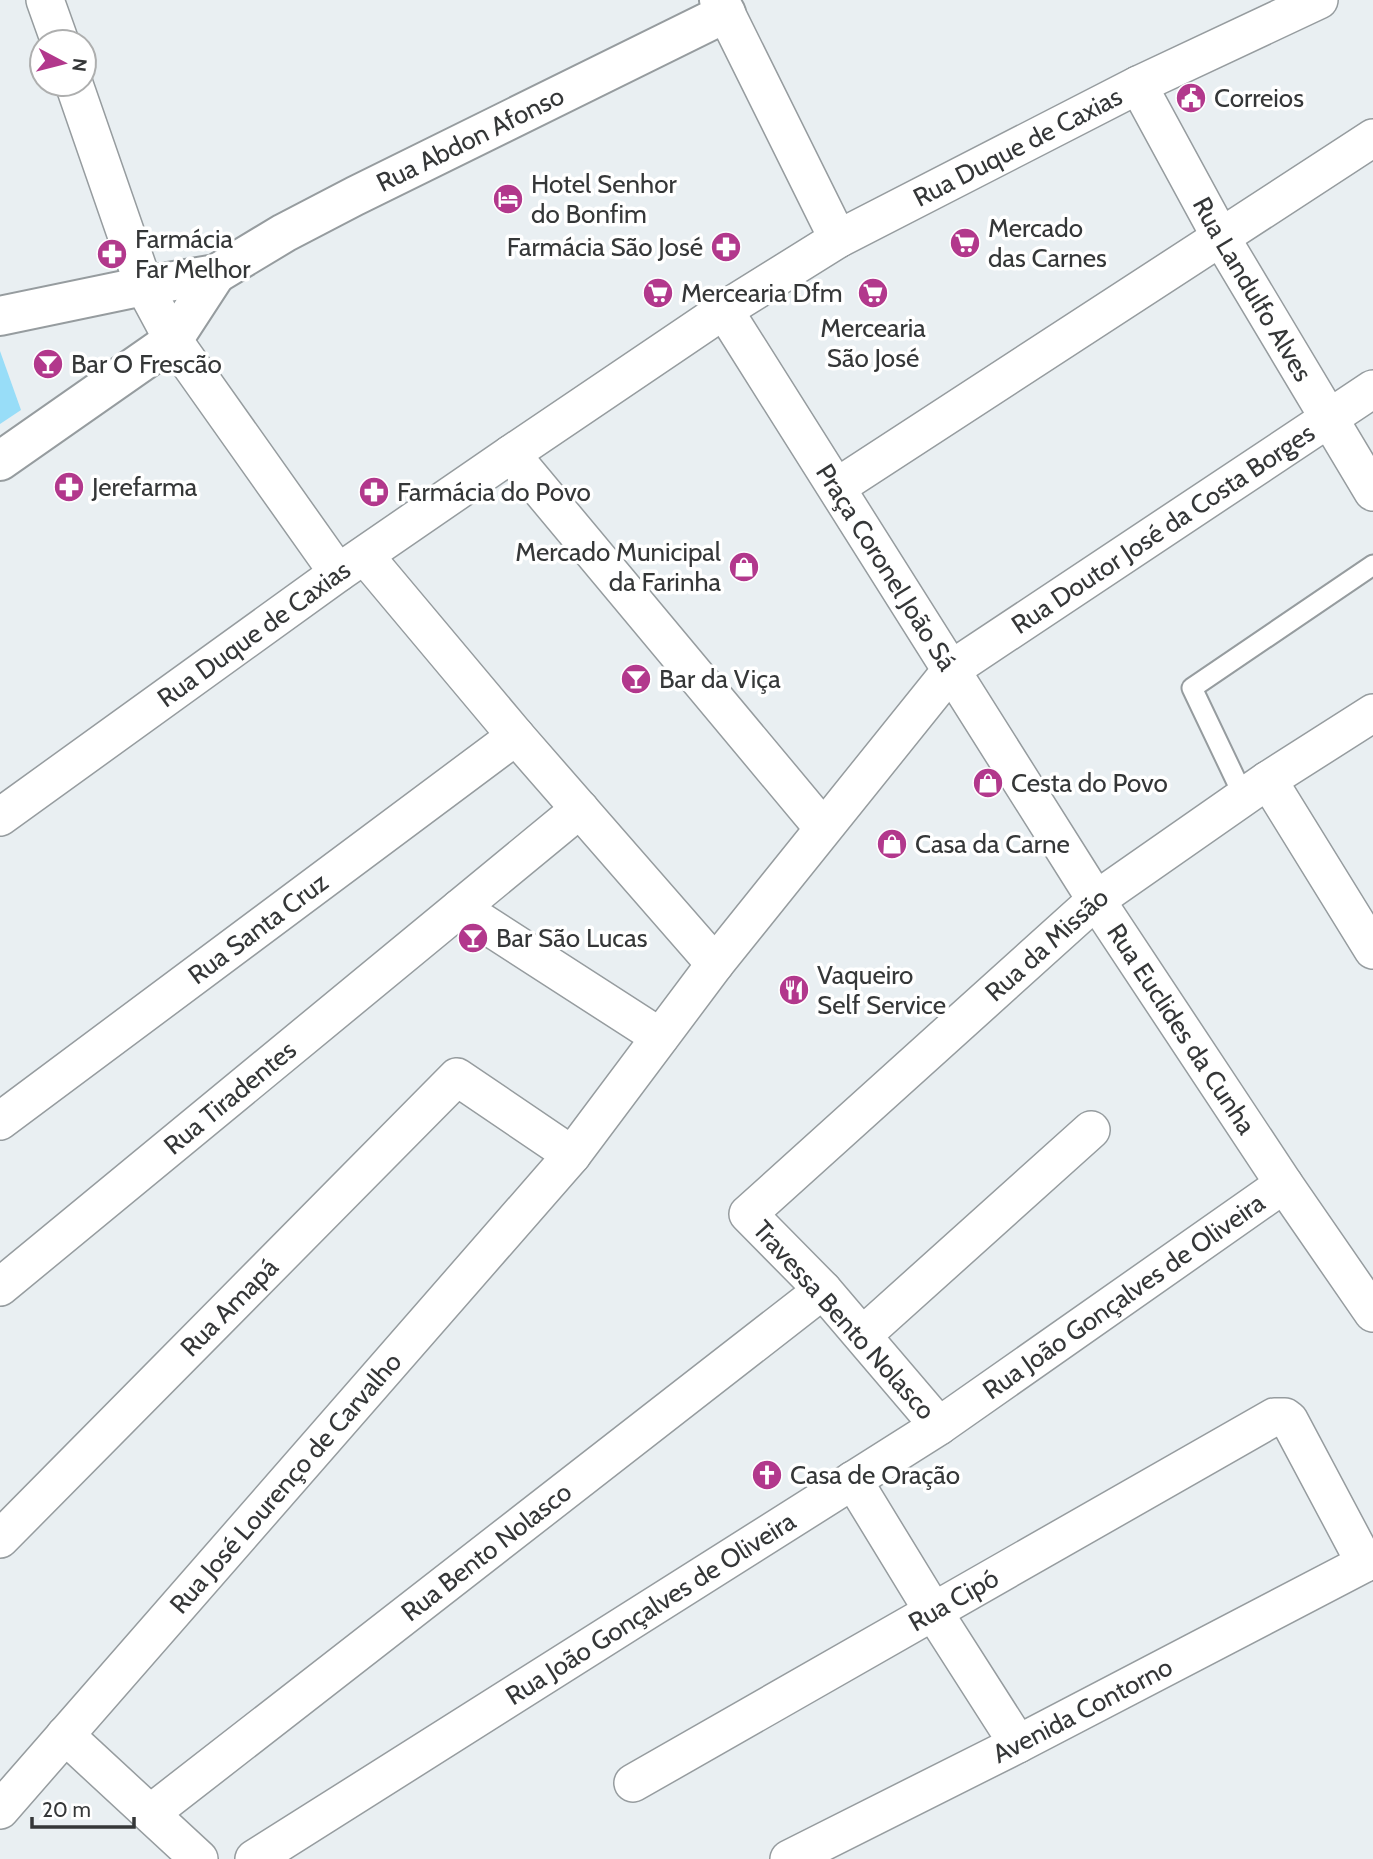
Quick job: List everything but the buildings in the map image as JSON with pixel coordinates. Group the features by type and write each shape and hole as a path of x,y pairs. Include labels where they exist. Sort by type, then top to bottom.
{"street":[{"path":"45,0 55,28"},
{"name":"Rua Duque de Caxias","path":"724,310 838,239 1138,85 1319,0"},
{"path":"722,7 838,239"},
{"name":"Rua Abdon Afonso","path":"216,274 331,208 722,7"},
{"name":"Rua Landulfo Alves","path":"1138,85 1220,236 1373,492"},
{"path":"79,98 144,286 173,340 352,565 516,736 715,964"},
{"path":"837,487 1373,138"},
{"path":"0,316 216,274"},
{"path":"0,461 173,340 216,274"},
{"path":"724,310 512,454 823,828"},
{"name":"Praça Coronel João Sá","path":"715,964 952,669 724,310"},
{"name":"Rua Doutor José da Costa Borges","path":"952,669 1373,389"},
{"name":"Rua Duque de Caxias","path":"0,817 512,454"},
{"name":"Rua Euclides da Cunha","path":"952,669 1096,900 1373,1313"},
{"name":"Rua da Missão","path":"748,1214 1096,900 1256,789 1373,713"},
{"name":"Rua Santa Cruz","path":"0,1121 516,736"},
{"path":"1256,789 1373,950"},
{"name":"Rua Tiradentes","path":"0,1287 580,809"},
{"path":"460,908 660,1037"},
{"name":"Rua José Lourenço de Carvalho","path":"0,1810 572,1155 715,964"},
{"name":"Rua Amapá","path":"0,1539 457,1077 572,1155"},
{"path":"863,1335 1091,1130"},
{"name":"Rua João Gonçalves de Oliveira","path":"254,1859 939,1426 1284,1184"},
{"name":"Travessa Bento Nolasco","path":"748,1214 823,1290 939,1426"},
{"name":"Rua Bento Nolasco","path":"151,1813 823,1290"},
{"name":"Rua Cipó","path":"633,1783 1274,1417 1285,1417 1289,1420 1369,1561"},
{"path":"853,1480 1018,1744"},
{"name":"Avenida Contorno","path":"789,1859 1018,1744 1369,1561"},
{"path":"65,1735 199,1859"}],"lane":[{"path":"1256,789 1192,688 1373,565"}],"shaded area":[{"path":"0,351 21,410 0,424"}],"place":[{"name":"Correios","path":"1191,98"},
{"name":"Hotel Senhor do Bonfim","path":"508,199"},
{"name":"Mercado das Carnes","path":"965,243"},
{"name":"Farmácia São José","path":"726,247"},
{"name":"Farmácia Far Melhor","path":"112,254"},
{"name":"Mercearia Dfm","path":"658,293"},
{"name":"Mercearia São José","path":"873,293"},
{"name":"Bar O Frescão","path":"48,364"},
{"name":"Jerefarma","path":"69,487"},
{"name":"Farmácia do Povo","path":"374,492"},
{"name":"Mercado Municipal da Farinha","path":"744,567"},
{"name":"Bar da Viça","path":"636,679"},
{"name":"Cesta do Povo","path":"988,783"},
{"name":"Casa da Carne","path":"892,844"},
{"name":"Bar São Lucas","path":"473,938"},
{"name":"Vaqueiro Self Service","path":"794,990"},
{"name":"Casa de Oração","path":"767,1475"}]}
